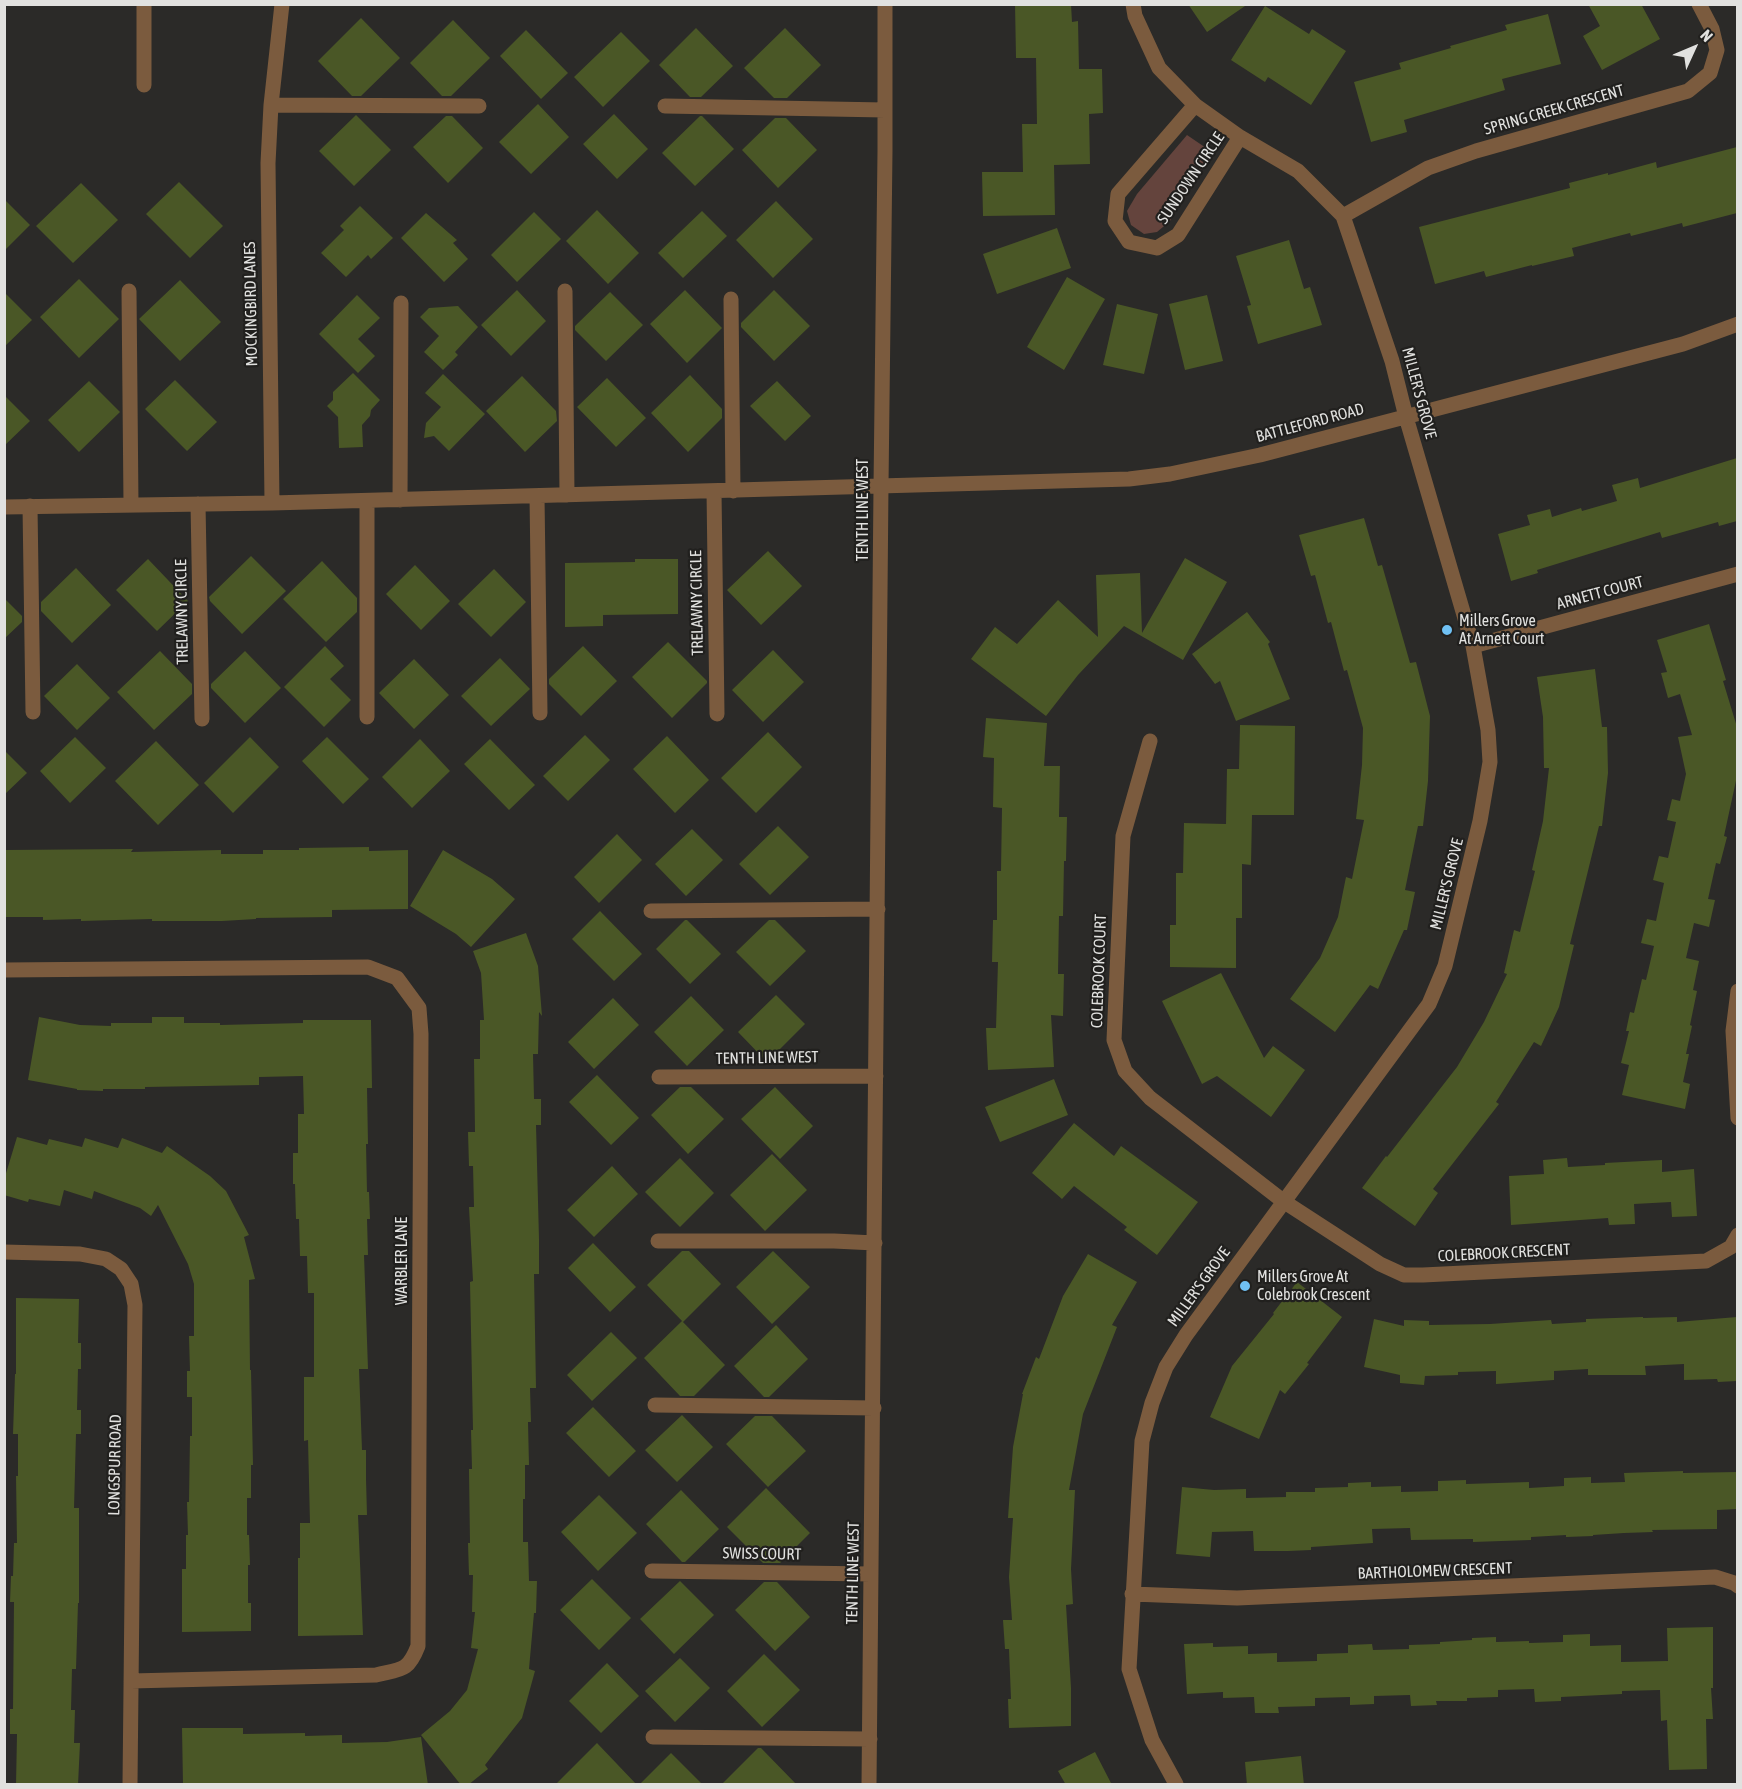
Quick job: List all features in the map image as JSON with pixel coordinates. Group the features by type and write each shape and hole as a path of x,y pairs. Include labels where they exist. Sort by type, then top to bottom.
{"street":[{"path":"144,4 144,86"},
{"name":"MOCKINGBIRD LANES","path":"272,503 268,162 271,105 282,4"},
{"name":"TENTH LINE WEST","path":"869,1785 885,4"},
{"name":"MILLER'S GROVE","path":"1133,4 1134,16 1159,68 1195,105 1240,137 1298,171 1343,216 1392,361 1406,417 1473,646 1488,730 1490,762 1480,821 1445,966 1429,1004 1186,1335 1166,1367 1152,1403 1142,1441 1129,1669 1152,1740 1176,1785"},
{"name":"SPRING CREEK CRESCENT","path":"1343,216 1428,168 1476,151 1688,91 1710,73 1717,50 1712,29 1699,4"},
{"path":"271,105 479,106"},
{"name":"SUNDOWN CIRCLE","path":"1195,105 1119,194 1115,221 1129,242 1157,248 1178,235 1240,137"},
{"path":"665,106 885,110"},
{"path":"129,291 131,505"},
{"path":"565,291 567,495"},
{"path":"730,299 733,491"},
{"path":"400,500 402,303"},
{"name":"BATTLEFORD ROAD","path":"881,486 1129,479 1170,474 1260,455 1683,344 1737,324"},
{"path":"4,507 367,501 881,486"},
{"name":"TRELAWNY CIRCLE","path":"714,491 717,714"},
{"path":"537,496 540,713"},
{"path":"367,501 367,717"},
{"name":"TRELAWNY CIRCLE","path":"198,504 202,719"},
{"path":"30,507 33,712"},
{"name":"ARNETT COURT","path":"1473,646 1737,574"},
{"name":"COLEBROOK COURT","path":"1150,741 1123,836 1114,1040 1125,1071 1150,1098 1284,1201"},
{"path":"651,911 878,909"},
{"name":"WARBLER LANE","path":"4,970 368,968 397,978 419,1008 421,1034 418,1646 413,1660 403,1669 376,1675 131,1681"},
{"path":"1737,992 1733,1031 1737,1118"},
{"name":"TENTH LINE WEST","path":"659,1077 876,1076"},
{"name":"COLEBROOK CRESCENT","path":"1284,1201 1380,1264 1404,1275 1706,1260 1731,1247 1737,1236"},
{"path":"658,1241 875,1243"},
{"name":"LONGSPUR ROAD","path":"4,1252 80,1254 106,1259 121,1269 131,1284 135,1305 130,1785"},
{"path":"655,1405 874,1408"},
{"name":"SWISS COURT","path":"652,1571 871,1574"},
{"name":"BARTHOLOMEW CRESCENT","path":"1132,1594 1237,1598 1715,1577 1737,1586"},
{"path":"653,1737 870,1739"}],"shaded area":[{"path":"1187,135 1212,152 1170,221 1157,232 1144,234 1131,225 1127,211 1137,194"}],"building":[{"path":"1015,4 1071,4 1072,22 1078,21 1079,69 1102,69 1103,113 1089,114 1090,164 1054,165 1055,215 983,216 982,172 1023,172 1022,124 1037,124 1036,58 1016,58"},
{"path":"1188,4 1248,4 1207,32"},
{"path":"1588,4 1641,4 1660,39 1602,70 1583,36 1600,26"},
{"path":"1265,6 1309,34 1312,29 1346,51 1311,105 1268,77 1265,82 1231,60"},
{"path":"1548,14 1561,64 1502,79 1505,90 1404,120 1407,132 1371,142 1354,82 1401,69 1399,63 1507,30 1505,25"},
{"path":"361,18 400,58 361,96 352,96 318,61"},
{"path":"453,20 490,58 451,96 442,96 410,63"},
{"path":"696,28 733,66 701,97 690,97 659,65"},
{"path":"785,28 821,65 787,98 774,98 744,68"},
{"path":"526,30 568,73 541,99 500,56"},
{"path":"621,32 650,61 603,107 574,77"},
{"path":"538,104 569,137 531,174 499,142"},
{"path":"614,114 648,149 617,179 583,144"},
{"path":"356,115 391,150 354,186 319,151"},
{"path":"446,116 452,116 483,148 448,183 413,147"},
{"path":"700,116 734,149 695,186 662,153"},
{"path":"775,118 786,118 817,150 778,188 742,150"},
{"path":"1737,147 1737,213 1683,227 1682,223 1631,236 1630,233 1572,248 1574,256 1486,277 1484,271 1435,284 1419,227 1570,188 1569,183 1608,173 1608,175 1656,162 1657,168"},
{"path":"179,182 223,226 190,258 146,214"},
{"path":"81,183 118,220 73,263 36,226"},
{"path":"4,199 30,225 4,251"},
{"path":"776,201 813,239 773,278 736,240"},
{"path":"360,206 393,238 371,259 368,255 346,277 321,253 344,230 340,226"},
{"path":"597,210 639,253 608,284 566,241"},
{"path":"702,211 727,236 683,278 658,253"},
{"path":"534,212 561,239 517,282 491,255"},
{"path":"426,213 457,240 453,243 468,259 444,282 401,238"},
{"path":"1057,228 1071,268 997,294 983,254"},
{"path":"1289,240 1304,289 1310,287 1322,325 1258,344 1247,306 1251,305 1236,256"},
{"path":"1067,277 1105,299 1064,370 1027,347"},
{"path":"79,279 119,319 79,358 40,317"},
{"path":"180,280 221,322 180,361 139,319"},
{"path":"517,290 546,321 511,356 481,325"},
{"path":"685,290 722,328 687,363 650,324"},
{"path":"774,290 810,326 774,361 741,327 741,323"},
{"path":"4,292 32,320 4,347"},
{"path":"610,292 643,325 606,361 575,330 575,326"},
{"path":"357,295 380,318 358,339 375,356 358,373 319,334"},
{"path":"1207,295 1223,361 1185,370 1169,304"},
{"path":"1117,304 1158,314 1144,374 1103,365"},
{"path":"458,306 478,327 455,352 458,355 443,370 424,352 439,336 420,317 429,308"},
{"path":"353,373 380,400 362,425 363,447 339,448 338,417 327,406 333,400 333,392"},
{"path":"443,374 485,414 449,451 434,436 424,438 426,423 441,407 425,393"},
{"path":"690,375 722,409 722,418 688,452 651,413"},
{"path":"522,376 556,411 557,421 525,452 486,411"},
{"path":"607,378 646,418 616,447 577,407"},
{"path":"175,380 217,422 187,451 145,409"},
{"path":"89,381 120,412 79,452 48,420"},
{"path":"777,381 811,416 785,441 750,406"},
{"path":"4,395 30,421 4,446"},
{"path":"1737,458 1737,521 1719,526 1718,522 1662,538 1660,532 1537,570 1538,573 1511,581 1498,534 1530,525 1527,515 1550,509 1552,517 1581,508 1582,511 1617,501 1612,485 1638,478 1640,488"},
{"path":"1364,518 1378,566 1382,565 1410,663 1416,662 1430,716 1428,781 1423,826 1418,826 1405,890 1415,892 1407,930 1404,930 1378,989 1370,985 1335,1032 1290,999 1320,958 1338,917 1346,877 1352,879 1364,820 1356,819 1362,765 1363,728 1347,670 1344,671 1331,622 1328,623 1315,575 1311,576 1299,535"},
{"path":"768,551 802,586 761,625 727,590"},
{"path":"251,556 286,591 242,634 210,601 209,597"},
{"path":"1185,558 1227,582 1183,660 1124,626 1078,675 1046,716 971,659 995,627 1017,644 1058,600 1098,637 1096,575 1140,573 1142,633"},
{"path":"148,559 188,601 157,631 116,590"},
{"path":"635,559 678,559 678,614 603,615 603,626 565,627 565,563 635,562"},
{"path":"322,561 357,598 357,612 326,642 283,599"},
{"path":"415,565 450,601 421,630 386,594"},
{"path":"76,568 111,605 72,643 41,611 41,602"},
{"path":"494,569 526,602 491,637 458,604"},
{"path":"4,598 22,616 22,622 4,639"},
{"path":"1247,612 1270,642 1268,644 1290,699 1236,721 1220,681 1215,684 1192,654"},
{"path":"1709,624 1737,727 1737,776 1724,836 1727,837 1720,864 1716,863 1708,899 1715,900 1709,927 1694,923 1686,958 1699,961 1693,990 1697,991 1686,1054 1689,1054 1683,1082 1690,1084 1685,1109 1622,1095 1629,1065 1621,1063 1629,1031 1626,1031 1630,1012 1634,1013 1642,979 1646,980 1654,946 1641,943 1647,919 1656,921 1664,883 1653,880 1659,856 1668,858 1676,822 1667,820 1672,799 1680,801 1686,774 1678,737 1692,735 1680,694 1668,698 1661,673 1667,672 1657,640"},
{"path":"668,642 707,681 672,718 632,677"},
{"path":"325,646 344,666 330,679 351,700 324,727 284,687"},
{"path":"583,646 617,681 581,716 549,684 549,679"},
{"path":"773,650 804,682 763,722 732,690"},
{"path":"160,651 192,684 192,694 154,730 117,692"},
{"path":"245,651 281,688 245,723 211,688 211,684"},
{"path":"500,658 530,689 491,726 461,696"},
{"path":"414,659 449,695 414,729 379,693"},
{"path":"77,664 110,698 77,730 44,696"},
{"path":"1595,669 1602,727 1607,727 1608,773 1602,826 1599,826 1570,944 1574,945 1559,1007 1541,1046 1534,1042 1496,1102 1499,1104 1433,1189 1438,1193 1415,1226 1362,1188 1457,1067 1484,1022 1507,974 1504,973 1514,930 1520,932 1535,871 1532,870 1543,821 1549,768 1544,768 1543,717 1537,677"},
{"path":"986,718 1047,723 1044,766 1060,766 1059,817 1067,817 1063,916 1059,916 1058,974 1064,974 1063,1016 1051,1015 1054,1067 988,1070 986,1028 996,1028 998,962 992,962 993,920 997,920 997,871 1001,871 1002,808 993,807 994,758 983,757"},
{"path":"1240,725 1295,726 1294,815 1252,815 1251,865 1242,864 1242,918 1236,918 1236,968 1170,967 1170,925 1176,925 1176,873 1183,873 1184,823 1226,824 1227,769 1239,769"},
{"path":"768,732 802,767 756,813 721,778"},
{"path":"585,735 610,760 568,801 543,776"},
{"path":"667,736 709,780 675,813 633,769"},
{"path":"75,737 106,768 70,803 40,771"},
{"path":"250,737 279,767 233,813 204,783"},
{"path":"327,737 369,779 343,804 302,761"},
{"path":"420,739 450,771 412,808 382,777"},
{"path":"490,739 535,785 509,810 464,764"},
{"path":"156,741 199,785 158,825 115,781"},
{"path":"4,750 27,773 4,795"},
{"path":"778,826 809,857 770,895 739,864"},
{"path":"692,829 723,860 686,896 655,864"},
{"path":"617,834 642,860 599,903 574,877"},
{"path":"369,847 369,851 408,850 408,909 332,910 332,917 222,921 152,921 152,919 81,921 81,919 43,920 43,917 5,917 4,850 133,849 131,852 221,850 221,854 263,854 263,850"},
{"path":"443,850 492,879 515,899 471,947 456,934 410,906"},
{"path":"600,911 642,954 614,981 572,939"},
{"path":"685,920 721,954 690,984 656,949"},
{"path":"769,920 775,920 806,951 770,986 736,952"},
{"path":"526,933 538,966 542,1016 539,1012 538,1054 533,1054 534,1099 541,1099 541,1125 536,1125 539,1274 534,1274 536,1388 530,1388 529,1465 525,1465 525,1499 523,1499 523,1542 528,1542 529,1581 537,1581 536,1613 534,1613 529,1669 535,1671 522,1718 485,1765 488,1769 468,1785 461,1785 421,1735 450,1711 467,1690 478,1649 471,1648 475,1612 472,1612 473,1575 469,1575 468,1543 470,1543 469,1469 472,1469 471,1430 473,1430 470,1282 473,1281 469,1207 474,1207 473,1166 469,1166 468,1132 475,1132 474,1059 480,1059 480,1020 484,1020 481,973 473,951"},
{"path":"1221,973 1264,1058 1273,1046 1305,1070 1271,1117 1217,1076 1202,1084 1162,1001"},
{"path":"776,995 805,1024 767,1062 738,1032"},
{"path":"691,996 724,1030 687,1066 654,1032"},
{"path":"613,998 639,1025 594,1069 568,1042"},
{"path":"39,1017 80,1025 111,1026 111,1023 152,1023 152,1017 184,1017 184,1023 220,1023 220,1025 303,1023 303,1020 371,1020 372,1088 367,1088 368,1144 366,1144 370,1219 367,1219 368,1255 364,1255 368,1369 359,1369 362,1450 366,1450 367,1515 358,1515 363,1635 298,1636 300,1523 310,1523 308,1440 304,1441 304,1377 314,1377 314,1293 308,1293 307,1256 300,1256 299,1219 296,1219 295,1184 293,1184 293,1153 298,1153 298,1114 304,1114 303,1076 259,1077 259,1085 145,1087 145,1089 103,1089 103,1091 77,1090 28,1080"},
{"path":"597,1075 639,1118 611,1145 569,1102"},
{"path":"1054,1079 1068,1115 1000,1142 985,1107"},
{"path":"680,1087 691,1087 724,1119 688,1154 651,1115"},
{"path":"775,1087 813,1126 780,1159 741,1119"},
{"path":"1074,1123 1114,1156 1121,1146 1198,1202 1157,1255 1124,1230 1127,1227 1074,1186 1062,1199 1032,1173"},
{"path":"17,1137 47,1145 49,1139 82,1147 85,1138 118,1148 122,1138 162,1153 167,1146 210,1176 226,1191 249,1235 244,1237 255,1279 249,1280 253,1465 251,1465 251,1498 247,1498 247,1535 249,1535 248,1603 251,1603 251,1631 182,1632 182,1569 186,1569 187,1502 189,1502 190,1436 192,1436 192,1397 187,1397 187,1371 190,1371 189,1336 194,1336 194,1284 188,1264 158,1205 151,1216 140,1208 94,1191 92,1199 64,1190 60,1206 29,1199 28,1202 4,1195 4,1180"},
{"path":"772,1154 807,1190 765,1231 730,1195"},
{"path":"680,1158 714,1193 680,1227 645,1192"},
{"path":"1567,1158 1568,1167 1662,1160 1662,1172 1694,1169 1697,1216 1672,1217 1671,1202 1634,1204 1635,1224 1609,1225 1608,1218 1511,1225 1509,1176 1544,1174 1543,1160"},
{"path":"612,1166 638,1194 594,1237 567,1210"},
{"path":"593,1243 636,1287 610,1312 568,1268"},
{"path":"682,1251 689,1251 721,1284 683,1322 647,1285"},
{"path":"773,1251 810,1287 772,1324 736,1287"},
{"path":"1088,1254 1137,1282 1112,1325 1117,1327 1083,1414 1069,1490 1075,1490 1071,1569 1073,1604 1066,1605 1071,1726 1009,1728 1008,1699 1011,1699 1009,1649 1005,1649 1003,1620 1012,1620 1009,1577 1013,1518 1008,1518 1013,1447 1022,1394 1036,1357 1039,1359 1063,1296"},
{"path":"1297,1282 1342,1317 1285,1394 1280,1390 1259,1439 1210,1417 1232,1366"},
{"path":"16,1298 79,1299 78,1343 81,1343 81,1369 78,1369 77,1410 81,1410 81,1434 76,1434 74,1508 79,1508 79,1603 76,1669 72,1669 71,1710 75,1710 74,1743 80,1743 78,1785 16,1785 17,1734 10,1734 10,1709 13,1709 14,1602 10,1602 14,1543 17,1543 18,1434 13,1434"},
{"path":"1677,1317 1677,1322 1737,1317 1737,1381 1684,1380 1684,1364 1645,1366 1646,1375 1588,1375 1588,1369 1554,1371 1554,1380 1496,1384 1496,1371 1458,1372 1458,1375 1425,1376 1424,1385 1400,1383 1400,1375 1364,1367 1374,1319 1404,1326 1404,1320 1429,1321 1429,1325 1551,1320 1552,1324 1586,1322 1586,1319"},
{"path":"682,1321 725,1365 694,1396 680,1396 644,1358"},
{"path":"776,1325 808,1359 769,1397 764,1397 734,1366"},
{"path":"611,1332 637,1358 592,1401 567,1375"},
{"path":"593,1407 636,1451 609,1477 566,1433"},
{"path":"682,1415 713,1447 677,1482 645,1450"},
{"path":"755,1416 772,1416 806,1451 768,1487 726,1444"},
{"path":"1683,1471 1683,1473 1737,1472 1737,1509 1717,1510 1717,1529 1652,1530 1653,1532 1566,1537 1566,1535 1531,1537 1531,1540 1473,1542 1473,1539 1411,1540 1410,1528 1372,1529 1373,1543 1311,1547 1311,1550 1288,1551 1254,1551 1253,1531 1212,1532 1210,1557 1176,1554 1182,1487 1214,1490 1246,1489 1246,1498 1286,1497 1286,1492 1315,1492 1315,1488 1348,1487 1348,1483 1371,1482 1371,1487 1401,1486 1401,1492 1438,1491 1438,1481 1466,1480 1466,1484 1529,1482 1529,1488 1564,1486 1564,1478 1591,1477 1591,1483 1625,1482 1624,1473"},
{"path":"766,1488 810,1533 780,1563 763,1563 727,1527"},
{"path":"681,1490 719,1529 685,1562 682,1562 646,1524"},
{"path":"599,1495 637,1533 598,1571 561,1532"},
{"path":"592,1579 631,1618 599,1650 560,1610"},
{"path":"680,1581 714,1615 674,1654 640,1619"},
{"path":"764,1582 777,1582 810,1617 775,1651 735,1610"},
{"path":"1713,1627 1713,1688 1711,1688 1713,1719 1706,1719 1707,1769 1669,1770 1667,1720 1661,1721 1660,1690 1622,1691 1622,1694 1561,1697 1561,1701 1535,1702 1534,1689 1498,1690 1498,1697 1467,1698 1467,1701 1436,1701 1437,1705 1411,1706 1410,1695 1374,1696 1374,1704 1350,1705 1350,1697 1315,1698 1315,1706 1278,1707 1279,1713 1255,1713 1254,1697 1223,1698 1223,1692 1187,1694 1184,1644 1213,1643 1213,1647 1248,1646 1248,1654 1277,1653 1277,1662 1317,1661 1317,1654 1348,1653 1348,1645 1372,1644 1373,1650 1409,1649 1409,1645 1440,1644 1440,1642 1472,1640 1472,1638 1496,1637 1496,1642 1563,1642 1563,1635 1590,1634 1590,1646 1621,1645 1621,1662 1668,1661 1667,1628"},
{"path":"764,1654 800,1690 762,1727 727,1691"},
{"path":"680,1658 710,1688 675,1722 645,1691"},
{"path":"607,1663 639,1696 601,1733 569,1701"},
{"path":"182,1728 243,1728 243,1734 342,1735 342,1743 387,1742 421,1737 428,1785 183,1785"},
{"path":"597,1743 637,1785 555,1785"},
{"path":"758,1748 761,1748 797,1785 721,1785"},
{"path":"1095,1752 1112,1785 1066,1785 1058,1771"},
{"path":"671,1753 703,1785 639,1785"},
{"path":"1301,1756 1304,1785 1247,1785 1245,1762"}],"place":[{"name":"Millers Grove At Arnett Court","path":"1447,630"},
{"name":"Millers Grove At Colebrook Crescent","path":"1245,1286"}]}
